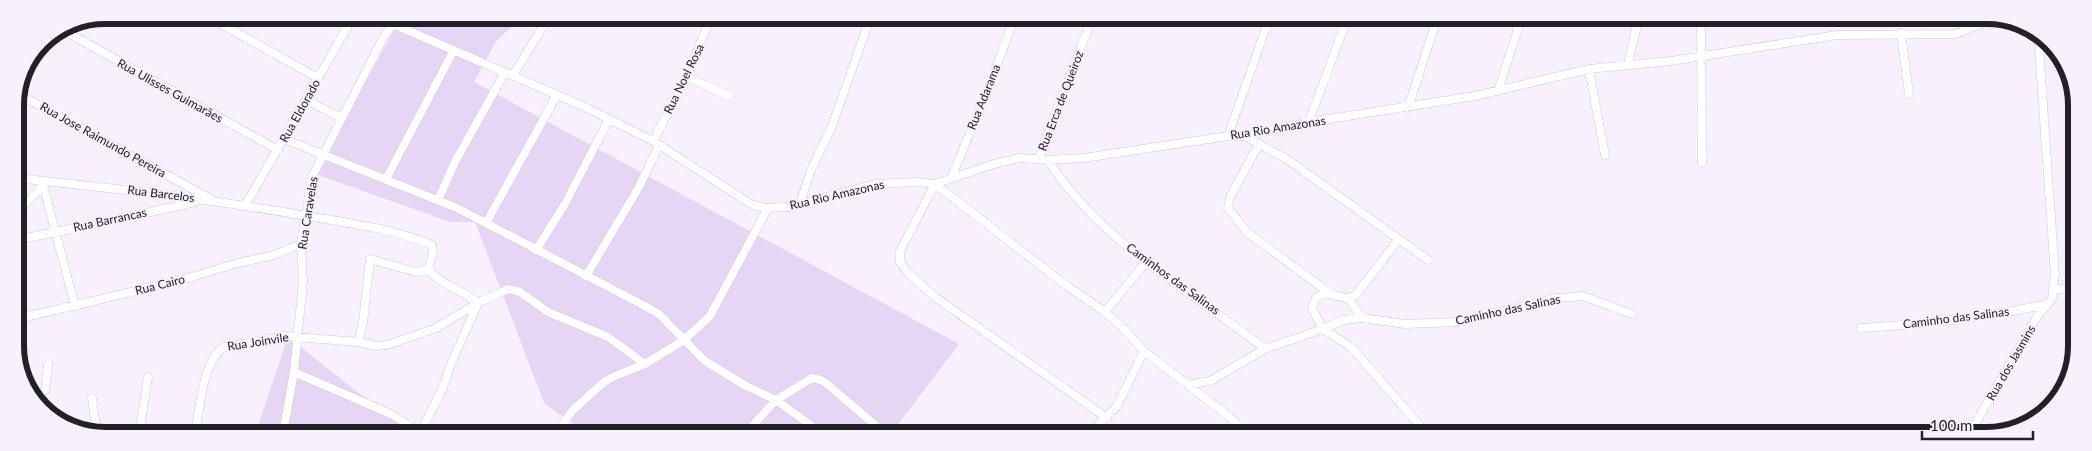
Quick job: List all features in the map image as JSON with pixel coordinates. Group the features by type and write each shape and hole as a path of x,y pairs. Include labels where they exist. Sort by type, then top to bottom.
{"street":[{"path":"221,24 318,78"},
{"name":"Rua Eldorado","path":"245,206 349,24"},
{"name":"Rua Rio Amazonas","path":"393,24 609,119 656,143 750,204 768,208 789,207 800,202 875,184 906,182 935,184 1007,160 1039,158 1048,160 1099,156 1228,136 1245,136 1309,122 1408,108 1498,91 1589,69 1628,66 1837,35 1949,34 1964,31 1981,24"},
{"name":"Rua Caravelas","path":"284,427 294,372 303,282 301,244 312,177 382,38 393,24"},
{"path":"438,200 455,162 509,74 544,24"},
{"name":"Rua Noel Rosa","path":"586,276 639,187 708,24"},
{"path":"800,202 811,170 832,126 869,24"},
{"name":"Rua Adarama","path":"951,178 986,95 1012,24"},
{"name":"Rua Erca de Queiroz","path":"1039,158 1090,24"},
{"path":"1228,136 1267,24"},
{"path":"1309,122 1334,48 1344,24"},
{"path":"1408,108 1435,24"},
{"path":"1498,91 1519,24"},
{"path":"1628,66 1637,24"},
{"path":"1701,24 1702,163"},
{"path":"1964,24 1964,31"},
{"name":"Rua Ulisses Guimarães","path":"68,33 278,150"},
{"path":"1901,34 1909,94"},
{"name":"Rua dos Jasmins","path":"1973,427 2037,317 2049,303 2054,290 2038,41"},
{"path":"386,179 454,50"},
{"path":"1589,69 1605,156"},
{"path":"687,77 729,96"},
{"path":"486,223 557,95"},
{"name":"Rua Jose Raimundo Pereira","path":"24,97 214,201"},
{"path":"306,100 342,118"},
{"path":"536,250 565,204 609,119"},
{"path":"1245,136 1288,160 1428,260"},
{"path":"284,139 322,156 438,200 660,314 705,361 746,386 776,400 813,427"},
{"path":"1259,144 1230,197 1228,208 1247,232 1328,292 1348,298 1355,296 1398,240"},
{"name":"Caminhos das Salinas","path":"1048,160 1060,178 1085,207 1146,262 1220,313 1265,349"},
{"name":"Rua Barcelos","path":"24,180 214,201 387,231 432,245 433,253 428,269"},
{"path":"24,204 42,183"},
{"path":"42,183 75,306"},
{"path":"1107,418 935,297 908,274 900,262 900,251 935,184 1067,286 1105,312 1144,351 1226,413 1239,427"},
{"name":"Rua Barrancas","path":"24,238 204,200"},
{"path":"561,427 572,411 604,382 645,364 684,340 710,316 768,208"},
{"name":"Rua Cairo","path":"24,318 178,281 238,263 274,255 301,244"},
{"path":"358,342 363,322 370,259 416,272 428,269 435,278 461,290 478,303"},
{"path":"1105,312 1146,262"},
{"path":"2054,290 2068,287"},
{"path":"297,337 358,342 376,346 395,343 444,324 499,292 514,289 548,312 608,337 645,364"},
{"path":"1328,292 1316,298 1312,308 1323,329 1351,346 1421,427"},
{"name":"Caminho das Salinas","path":"1188,385 1200,384 1220,377 1265,349 1343,320 1362,318 1405,324 1458,322 1558,298 1583,296 1632,314"},
{"path":"1348,298 1362,318"},
{"path":"424,427 448,376 451,364 478,303"},
{"name":"Caminho das Salinas","path":"1861,328 1995,316 2049,303"},
{"name":"Rua Joinvile","path":"196,427 203,390 212,362 219,350 224,347 285,336 297,337"},
{"path":"1097,427 1117,406 1144,351"},
{"path":"39,395 45,390 48,364"},
{"path":"294,372 372,405 409,427"},
{"path":"140,427 148,377"},
{"path":"751,427 776,400 812,378 818,379 876,427"},
{"path":"92,398 96,426"}],"shaded area":[{"path":"393,24 515,24 497,40 474,82 959,344 896,427 578,427 544,403 475,222 450,222 318,175 337,135 396,26"},
{"path":"288,337 402,427 257,427"}]}
